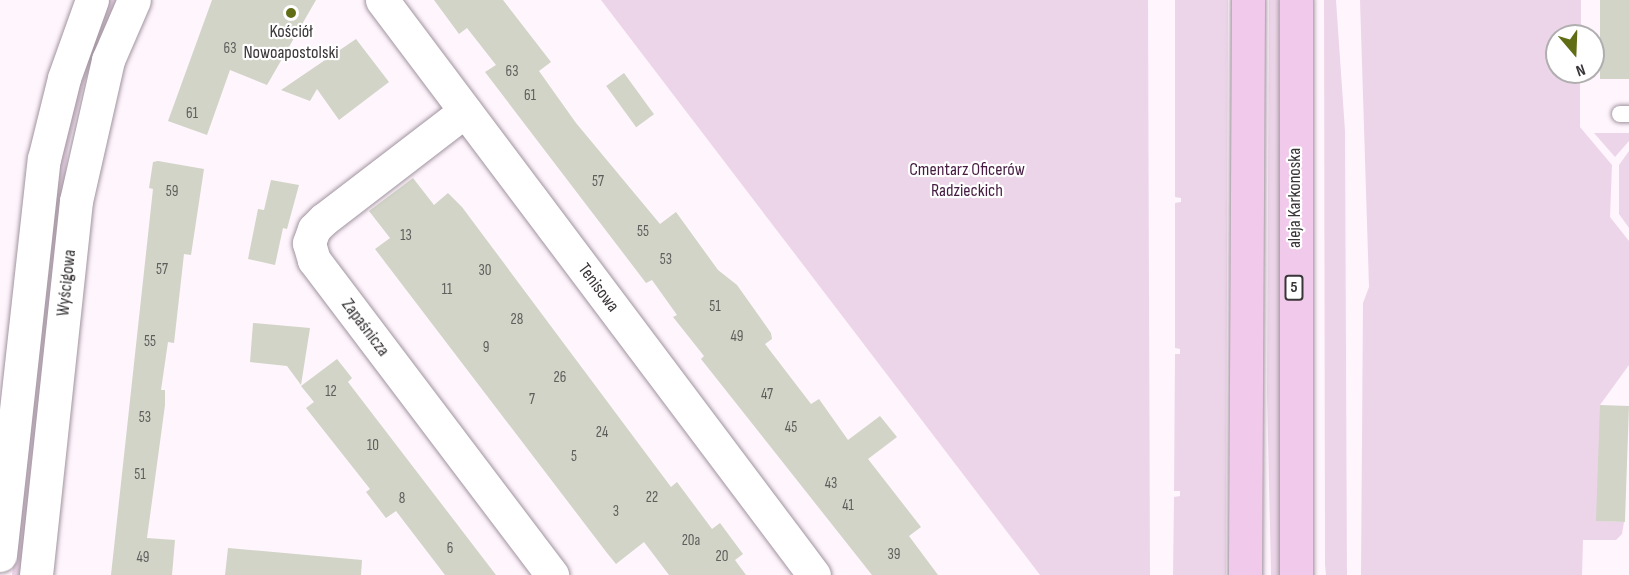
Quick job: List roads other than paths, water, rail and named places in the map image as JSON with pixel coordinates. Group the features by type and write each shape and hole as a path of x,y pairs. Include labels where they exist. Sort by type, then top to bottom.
{"main road":[{"path":"1245,575 1248,0"},
{"name":"aleja Karkonoska","path":"1296,0 1296,575"}],"street":[{"name":"Wyścigowa","path":"0,555 44,159 64,78 92,0"},
{"name":"Wyścigowa","path":"36,575 81,170 108,60 134,0"},
{"name":"Tenisowa","path":"382,0 814,575"},
{"name":"Zapaśnicza","path":"465,111 324,219 314,229 309,243 314,260 552,575"}],"place":[{"name":"Kościół Nowoapostolski","path":"291,13"}],"park label":[{"name":"Cmentarz Oficerów Radzieckich","path":"967,181"}]}
